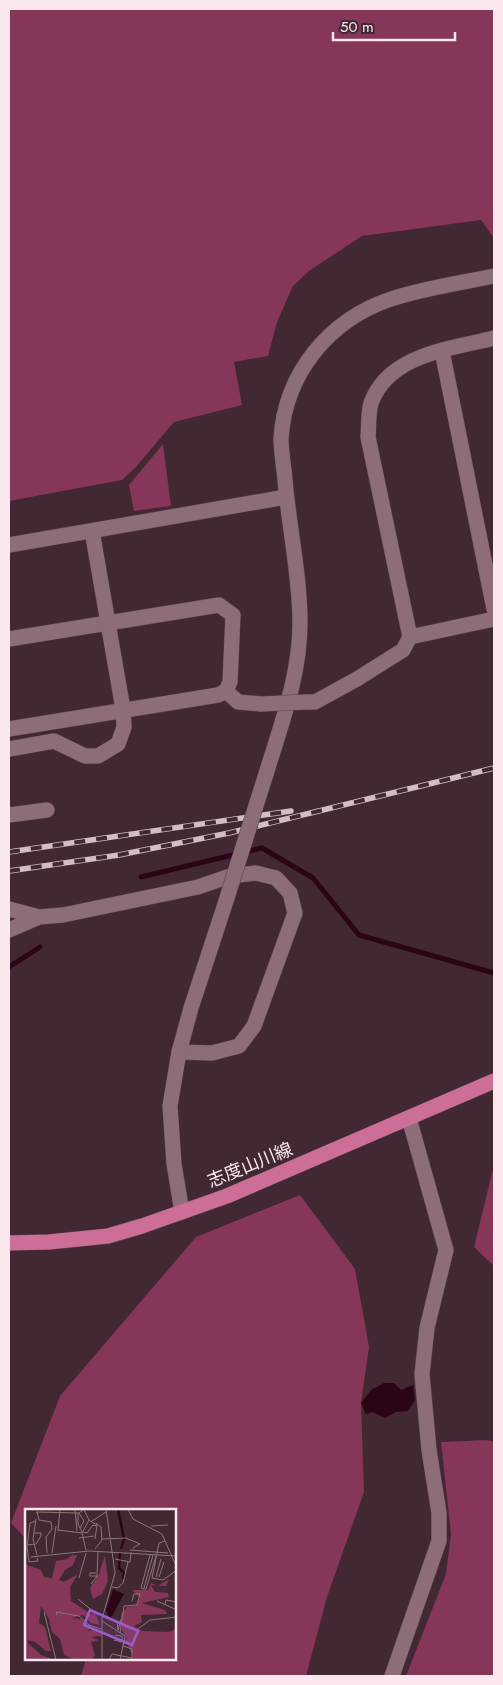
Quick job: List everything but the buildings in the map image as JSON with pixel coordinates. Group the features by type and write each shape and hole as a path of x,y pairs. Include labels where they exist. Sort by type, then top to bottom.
{"main road":[{"name":"志度山川線","path":"9,1243 49,1242 108,1236 182,1212 226,1196 494,1081"}],"street":[{"path":"182,1212 174,1164 170,1106 179,1052 191,1008 286,710 297,665 300,624 281,439 287,403 301,371 326,337 350,318 390,299 494,276"},
{"path":"226,691 238,702 261,704 315,702 357,679 403,650 410,637 368,437 371,404 385,379 403,365 442,351 494,338"},
{"path":"442,351 494,609"},
{"path":"9,545 286,497"},
{"path":"9,749 54,741 85,756 98,756 118,744 124,727 123,709 92,531"},
{"path":"9,638 219,605 233,615 230,682 226,691 218,695 9,729"},
{"path":"410,637 494,619"},
{"path":"9,815 47,810"},
{"path":"9,930 39,917 63,915 198,887 230,876 256,873 276,878 290,893 295,913 254,1026 239,1046 212,1053 179,1052"},
{"path":"9,909 39,917"},
{"path":"392,1676 439,1541 439,1513 429,1450 422,1374 427,1328 446,1250 409,1118"}],"shaded area":[{"path":"9,9 494,9 494,238 481,220 362,236 309,271 293,286 277,322 268,356 234,362 242,405 174,422 135,468 122,480 9,501"},
{"path":"163,444 171,506 134,511 129,485"},
{"path":"494,1165 494,1266 474,1247"},
{"path":"300,1195 355,1269 369,1347 361,1403 364,1492 327,1597 306,1676 81,1676 86,1660 176,1660 176,1509 25,1509 25,1538 11,1523 60,1396 196,1237"},
{"path":"384,1383 394,1383 401,1390 413,1385 415,1400 408,1411 396,1412 385,1418 373,1412 366,1414 361,1403 371,1390"},
{"path":"487,1440 494,1442 494,1676 406,1676 446,1574 451,1534 441,1442"}],"waterway":[{"path":"141,877 262,848 313,878 359,935 494,973"},
{"path":"9,967 40,947"}],"railway":[{"path":"9,871 119,855 229,833 494,768"},
{"path":"9,852 291,811"}]}
